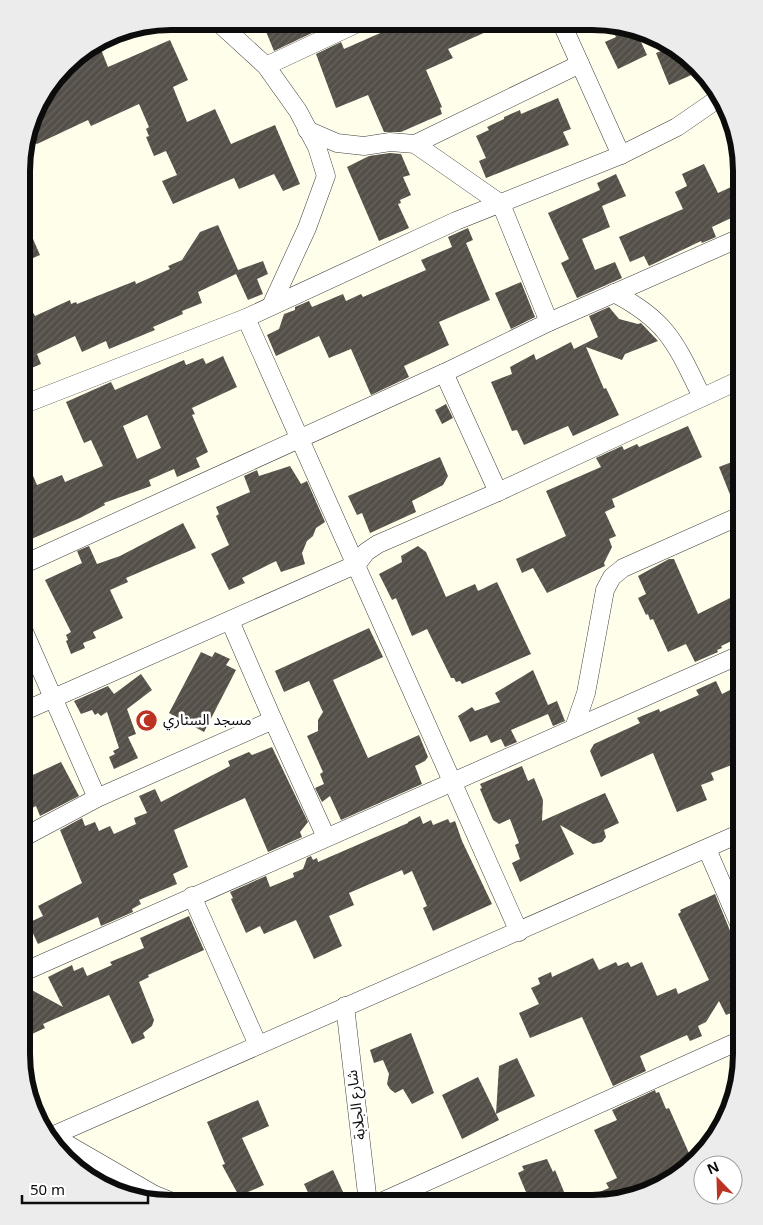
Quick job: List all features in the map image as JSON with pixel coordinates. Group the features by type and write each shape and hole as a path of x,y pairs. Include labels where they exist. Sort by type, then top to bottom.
{"street":[{"path":"227,30 266,66 298,111 317,147 326,176 307,228 271,306"},
{"path":"266,66 343,30"},
{"path":"565,30 621,155"},
{"path":"307,130 337,143 364,146 390,142 415,144 580,64"},
{"path":"30,402 246,318 456,221 534,188 621,155 677,127 715,101"},
{"path":"415,144 500,204 549,322"},
{"path":"30,561 444,373 549,322 733,241"},
{"path":"614,293 650,315 668,332 702,396"},
{"path":"246,318 519,932"},
{"path":"444,373 498,492"},
{"path":"30,709 357,564 366,552 378,544 498,492 733,383"},
{"path":"574,728 586,693 601,606 612,577 623,568 733,520"},
{"path":"230,621 326,837"},
{"path":"30,645 98,798"},
{"path":"30,963 192,896 733,658"},
{"path":"30,834 98,798 274,720"},
{"path":"56,1135 345,1006 733,838"},
{"path":"707,849 733,908"},
{"path":"192,896 258,1045"},
{"name":"شارع الجلابة","path":"345,1006 367,1195"},
{"path":"397,1195 733,1044"},
{"path":"58,1139 153,1194"}],"building":[{"path":"265,30 318,30 274,51"},
{"path":"387,30 490,30 448,49 453,58 426,70 442,107 440,108 442,114 401,132 384,132 368,95 336,108 316,54 341,42 344,49"},
{"path":"614,33 640,39 647,55 618,69 605,42 616,37"},
{"path":"170,40 188,80 173,87 187,122 215,109 231,144 275,125 300,184 283,191 274,174 239,189 234,178 173,204 162,181 177,175 166,151 154,156 146,137 149,136 146,129 149,127 139,104 91,126 88,120 37,144 33,143 37,125 44,108 65,78 85,59 101,49 108,67"},
{"path":"664,50 694,74 669,85 656,53"},
{"path":"558,98 571,129 563,132 569,145 486,178 479,161 486,158 476,136 489,130 487,127 504,119 504,117 520,110 521,114"},
{"path":"390,153 401,154 410,175 403,177 411,195 400,200 401,203 398,204 409,228 379,241 347,167 369,156"},
{"path":"704,164 718,193 733,186 733,217 712,227 716,237 702,243 701,241 649,266 644,256 630,262 619,237 683,209 675,192 687,186 682,174"},
{"path":"616,174 626,196 602,206 610,227 582,239 595,270 615,262 622,278 577,298 561,263 569,259 548,213 600,190 597,183"},
{"path":"218,225 238,270 263,261 268,274 257,279 263,294 248,300 236,274 198,292 202,303 182,311 183,314 153,327 155,330 109,349 106,341 82,352 75,336 37,354 41,364 30,369 30,308 35,316 70,300 71,304 76,302 77,304 135,281 136,284 170,269 168,266 182,260 200,232"},
{"path":"468,228 473,240 466,243 490,300 439,322 449,345 404,366 409,377 371,395 351,349 329,358 319,336 276,356 267,335 279,329 284,314 295,310 295,307 309,301 312,307 343,294 346,301 361,294 363,297 426,270 421,260 452,247 448,237"},
{"path":"30,232 40,255 30,259"},
{"path":"521,282 535,317 511,329 495,293"},
{"path":"609,307 619,319 638,324 641,323 658,341 625,354 622,360 586,347 604,389 606,388 619,415 573,436 568,426 524,445 517,430 512,431 491,382 512,374 510,367 534,354 536,360 571,342 574,349 598,337 589,316"},
{"path":"223,356 237,387 192,408 195,414 192,415 208,452 196,458 200,467 177,477 174,469 149,480 151,486 104,503 105,505 80,518 30,540 30,469 37,485 62,475 65,482 103,466 91,440 84,443 66,402 111,382 115,390 184,360 186,365 203,358 206,364","holes":["147,415 161,448 137,459 123,426"]},
{"path":"446,404 453,418 442,424 435,410"},
{"path":"688,426 702,457 612,499 615,507 605,512 616,536 609,539 612,547 604,563 605,566 547,593 533,568 522,573 516,559 566,536 546,491 601,467 596,458 622,446 624,450 637,444 639,447"},
{"path":"440,457 448,476 443,485 412,501 416,512 370,533 362,513 357,515 348,496"},
{"path":"733,462 733,502 719,467"},
{"path":"290,466 301,484 307,481 325,522 316,528 313,536 307,541 302,553 305,564 281,572 276,561 242,578 245,583 229,590 211,554 229,545 216,516 219,514 216,507 250,492 244,476 257,470 259,476"},
{"path":"183,523 196,548 126,578 128,582 110,590 123,618 93,632 96,638 83,643 85,648 71,654 66,641 68,640 66,635 71,632 45,580 82,563 77,551 89,546 97,564 120,556"},
{"path":"418,546 426,552 446,597 475,584 478,591 497,582 531,654 462,684 460,681 456,682 454,678 451,678 427,629 412,636 396,598 392,600 379,574 402,562 401,556"},
{"path":"669,559 674,559 698,614 733,596 733,640 721,646 722,648 717,650 718,652 695,662 686,644 668,652 653,619 650,620 648,614 646,615 638,598 646,594 638,576"},
{"path":"369,628 383,657 333,680 368,758 419,735 428,757 425,761 415,766 422,784 341,820 330,796 322,802 315,788 324,784 320,774 323,772 307,736 318,731 318,720 323,712 309,681 284,692 275,671"},
{"path":"201,652 212,657 215,652 230,659 226,665 236,670 204,732 169,713"},
{"path":"533,670 548,705 557,701 565,721 553,726 548,714 511,730 517,742 505,747 501,739 491,743 487,735 470,742 458,716 472,707 475,711 500,702 495,693"},
{"path":"141,674 152,690 127,709 136,734 128,737 138,758 114,769 109,757 115,754 113,751 119,748 107,712 101,716 98,713 95,715 92,710 81,714 74,701 108,686 114,694"},
{"path":"716,681 722,694 733,688 733,764 711,773 714,780 701,785 707,800 677,812 653,753 601,777 590,751 594,744 640,723 637,718 659,709 660,712 699,695 696,690"},
{"path":"272,747 308,822 300,832 302,837 268,852 245,798 174,830 188,867 173,874 177,884 139,900 141,904 132,909 133,912 101,926 98,917 38,944 30,927 30,922 43,916 38,906 82,883 60,830 82,818 85,826 95,822 99,831 110,826 114,834 136,824 134,818 147,813 139,796 155,789 161,802 230,766 228,761 249,752 252,755"},
{"path":"61,762 79,796 40,816 36,806 30,809 30,776"},
{"path":"522,766 528,781 534,778 543,800 542,821 605,793 619,823 604,830 606,837 602,842 593,844 560,825 574,854 520,882 512,863 520,859 515,845 519,843 510,819 499,824 493,820 480,789 482,788 480,784"},
{"path":"420,816 423,824 431,820 433,825 448,819 450,823 455,821 462,841 492,904 433,931 423,908 427,906 412,871 404,875 402,870 349,893 354,905 329,916 342,946 314,959 296,920 264,934 260,926 246,933 231,899 233,898 230,892 266,876 270,887 294,877 293,873 303,869 307,858 311,856 313,860 317,858 318,862"},
{"path":"715,894 733,935 733,1012 726,1015 719,1001 706,1022 698,1026 702,1036 690,1041 687,1035 640,1056 646,1071 613,1086 582,1017 530,1038 519,1013 539,1004 531,988 540,984 538,978 551,972 552,977 593,958 599,970 616,962 618,966 628,962 631,967 642,962 657,996 676,988 678,994 709,980 678,914 681,912 680,910"},
{"path":"189,916 204,950 148,975 149,977 139,982 154,1020 152,1026 143,1033 145,1038 132,1044 109,995 43,1024 45,1028 30,1035 30,989 63,1007 48,977 72,965 74,971 83,967 87,976 112,965 110,962 144,948 140,938"},
{"path":"411,1033 434,1093 412,1104 403,1089 395,1093 390,1089 387,1084 389,1074 383,1060 374,1063 370,1050"},
{"path":"517,1058 535,1096 496,1114 499,1066"},
{"path":"478,1077 499,1120 462,1139 442,1095"},
{"path":"655,1090 656,1093 659,1092 666,1109 669,1108 690,1155 671,1171 646,1184 620,1192 592,1195 609,1188 606,1183 617,1178 594,1130 617,1120 612,1110"},
{"path":"258,1100 269,1126 242,1138 264,1185 238,1195 222,1165 225,1164 207,1122"},
{"path":"547,1159 553,1172 555,1170 565,1195 527,1195 518,1173 524,1170 522,1166"},
{"path":"333,1170 344,1195 309,1195 304,1184"}],"place":[{"name":"مسجد السناري","path":"147,720"}]}
